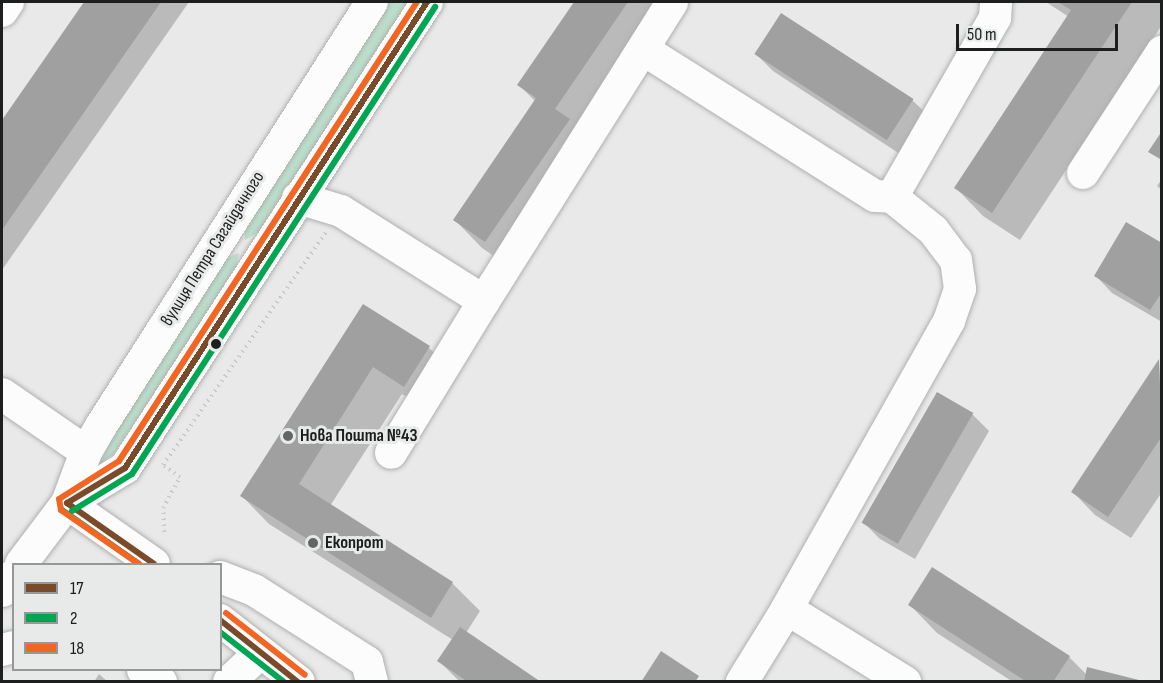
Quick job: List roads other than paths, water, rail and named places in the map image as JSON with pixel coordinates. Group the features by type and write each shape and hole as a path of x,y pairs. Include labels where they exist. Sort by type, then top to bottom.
{"street":[{"path":"2,11 8,2"},
{"name":"вулиця Петра Сагайдачного","path":"22,563 67,503 86,452 372,2"},
{"name":"вулиця Петра Сагайдачного","path":"67,503 125,468 427,2"},
{"path":"392,453 484,301 645,50 672,2"},
{"path":"892,197 995,18 996,2"},
{"path":"645,50 875,196 892,197 947,244 956,260 960,289 949,321 787,609 742,681"},
{"path":"1083,173 1161,52"},
{"path":"298,198 341,211 484,301"},
{"path":"2,394 86,452"},
{"path":"67,503 153,563"},
{"path":"2,591 12,578"},
{"path":"222,579 254,590 367,662 372,681"},
{"path":"787,609 905,681"},
{"path":"222,622 299,681"},
{"path":"229,681 260,653"},
{"path":"146,671 161,681"}],"place":[{"name":"Нова Пошта №43","path":"288,436"},
{"name":"Екопрот","path":"313,543"}]}
